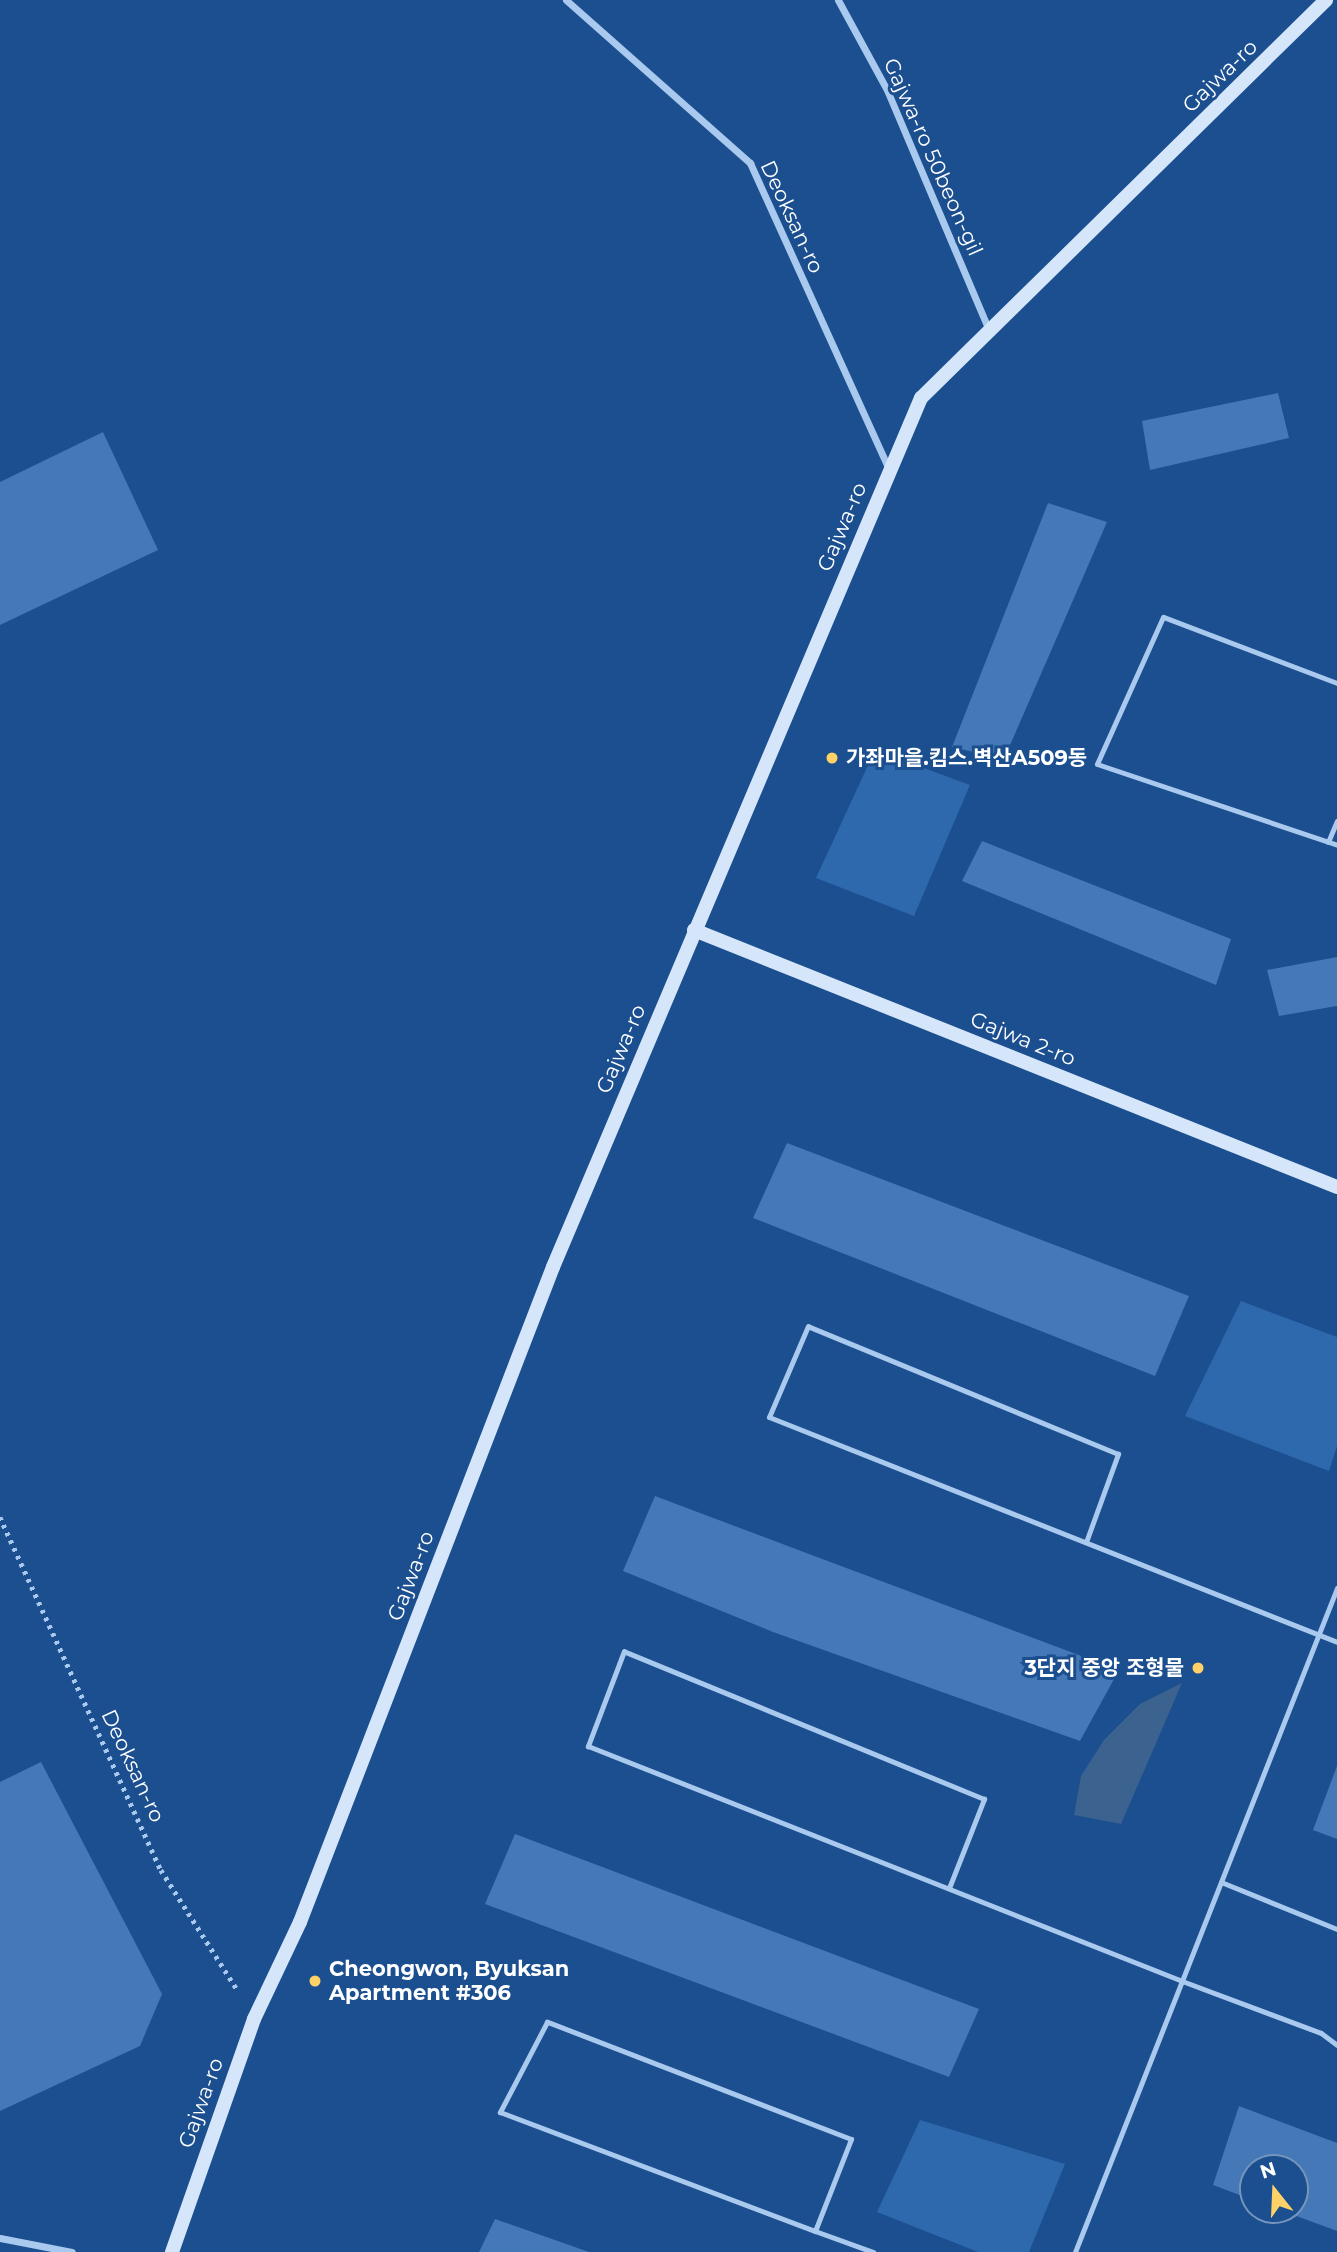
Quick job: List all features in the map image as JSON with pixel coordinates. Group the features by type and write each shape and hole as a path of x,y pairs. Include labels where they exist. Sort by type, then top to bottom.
{"street":[{"name":"Deoksan-ro","path":"566,0 750,163 889,470"},
{"name":"Gajwa-ro 50beon-gil","path":"838,0 887,90 989,331"},
{"name":"Gajwa-ro","path":"172,2252 254,2019 300,1923 552,1267 921,398 1326,0"},
{"name":"Gajwa 2-ro","path":"694,930 1337,1187"},
{"path":"0,2238 72,2252"}],"lane":[{"path":"1337,683 1163,617 1097,764 1337,845"},
{"path":"1328,842 1337,821"},
{"path":"1086,1542 1118,1454 807,1326 769,1417 1337,1642"},
{"path":"1075,2252 1337,1588"},
{"path":"949,1888 984,1799 624,1651 588,1746 1337,2045"},
{"path":"1221,1882 1337,1929"},
{"path":"815,2231 851,2140 547,2022 500,2112 815,2231 873,2252"}],"path":[{"name":"Deoksan-ro","path":"0,1517 161,1870 254,2019"}],"shaded area":[{"path":"875,750 970,785 914,916 816,878"},
{"path":"1241,1301 1337,1337 1337,1446 1329,1471 1185,1416"},
{"path":"1182,1683 1121,1824 1074,1815 1081,1776 1104,1740 1140,1704"},
{"path":"920,2120 1065,2164 1029,2252 978,2252 877,2212"}],"building":[{"path":"1278,393 1289,438 1150,470 1142,421"},
{"path":"103,432 158,550 0,625 0,482"},
{"path":"1048,503 1107,522 1004,759 952,747"},
{"path":"982,841 1231,939 1216,985 962,881"},
{"path":"1337,957 1337,1006 1279,1016 1267,970"},
{"path":"787,1143 1189,1296 1155,1376 753,1218"},
{"path":"655,1496 1119,1670 1080,1741 773,1632 623,1571"},
{"path":"41,1762 162,1994 140,2046 0,2111 0,1782"},
{"path":"1337,1766 1337,1839 1313,1830"},
{"path":"515,1834 979,2009 949,2077 485,1904"},
{"path":"1239,2106 1337,2143 1337,2231 1309,2221 1309,2154 1239,2154 1239,2195 1213,2185"},
{"path":"495,2219 589,2252 479,2252"}],"place":[{"name":"가좌마을.킴스.벽산A509동","path":"832,758"},
{"name":"3단지 중앙 조형물","path":"1198,1668"},
{"name":"Cheongwon, Byuksan Apartment #306","path":"315,1981"}]}
